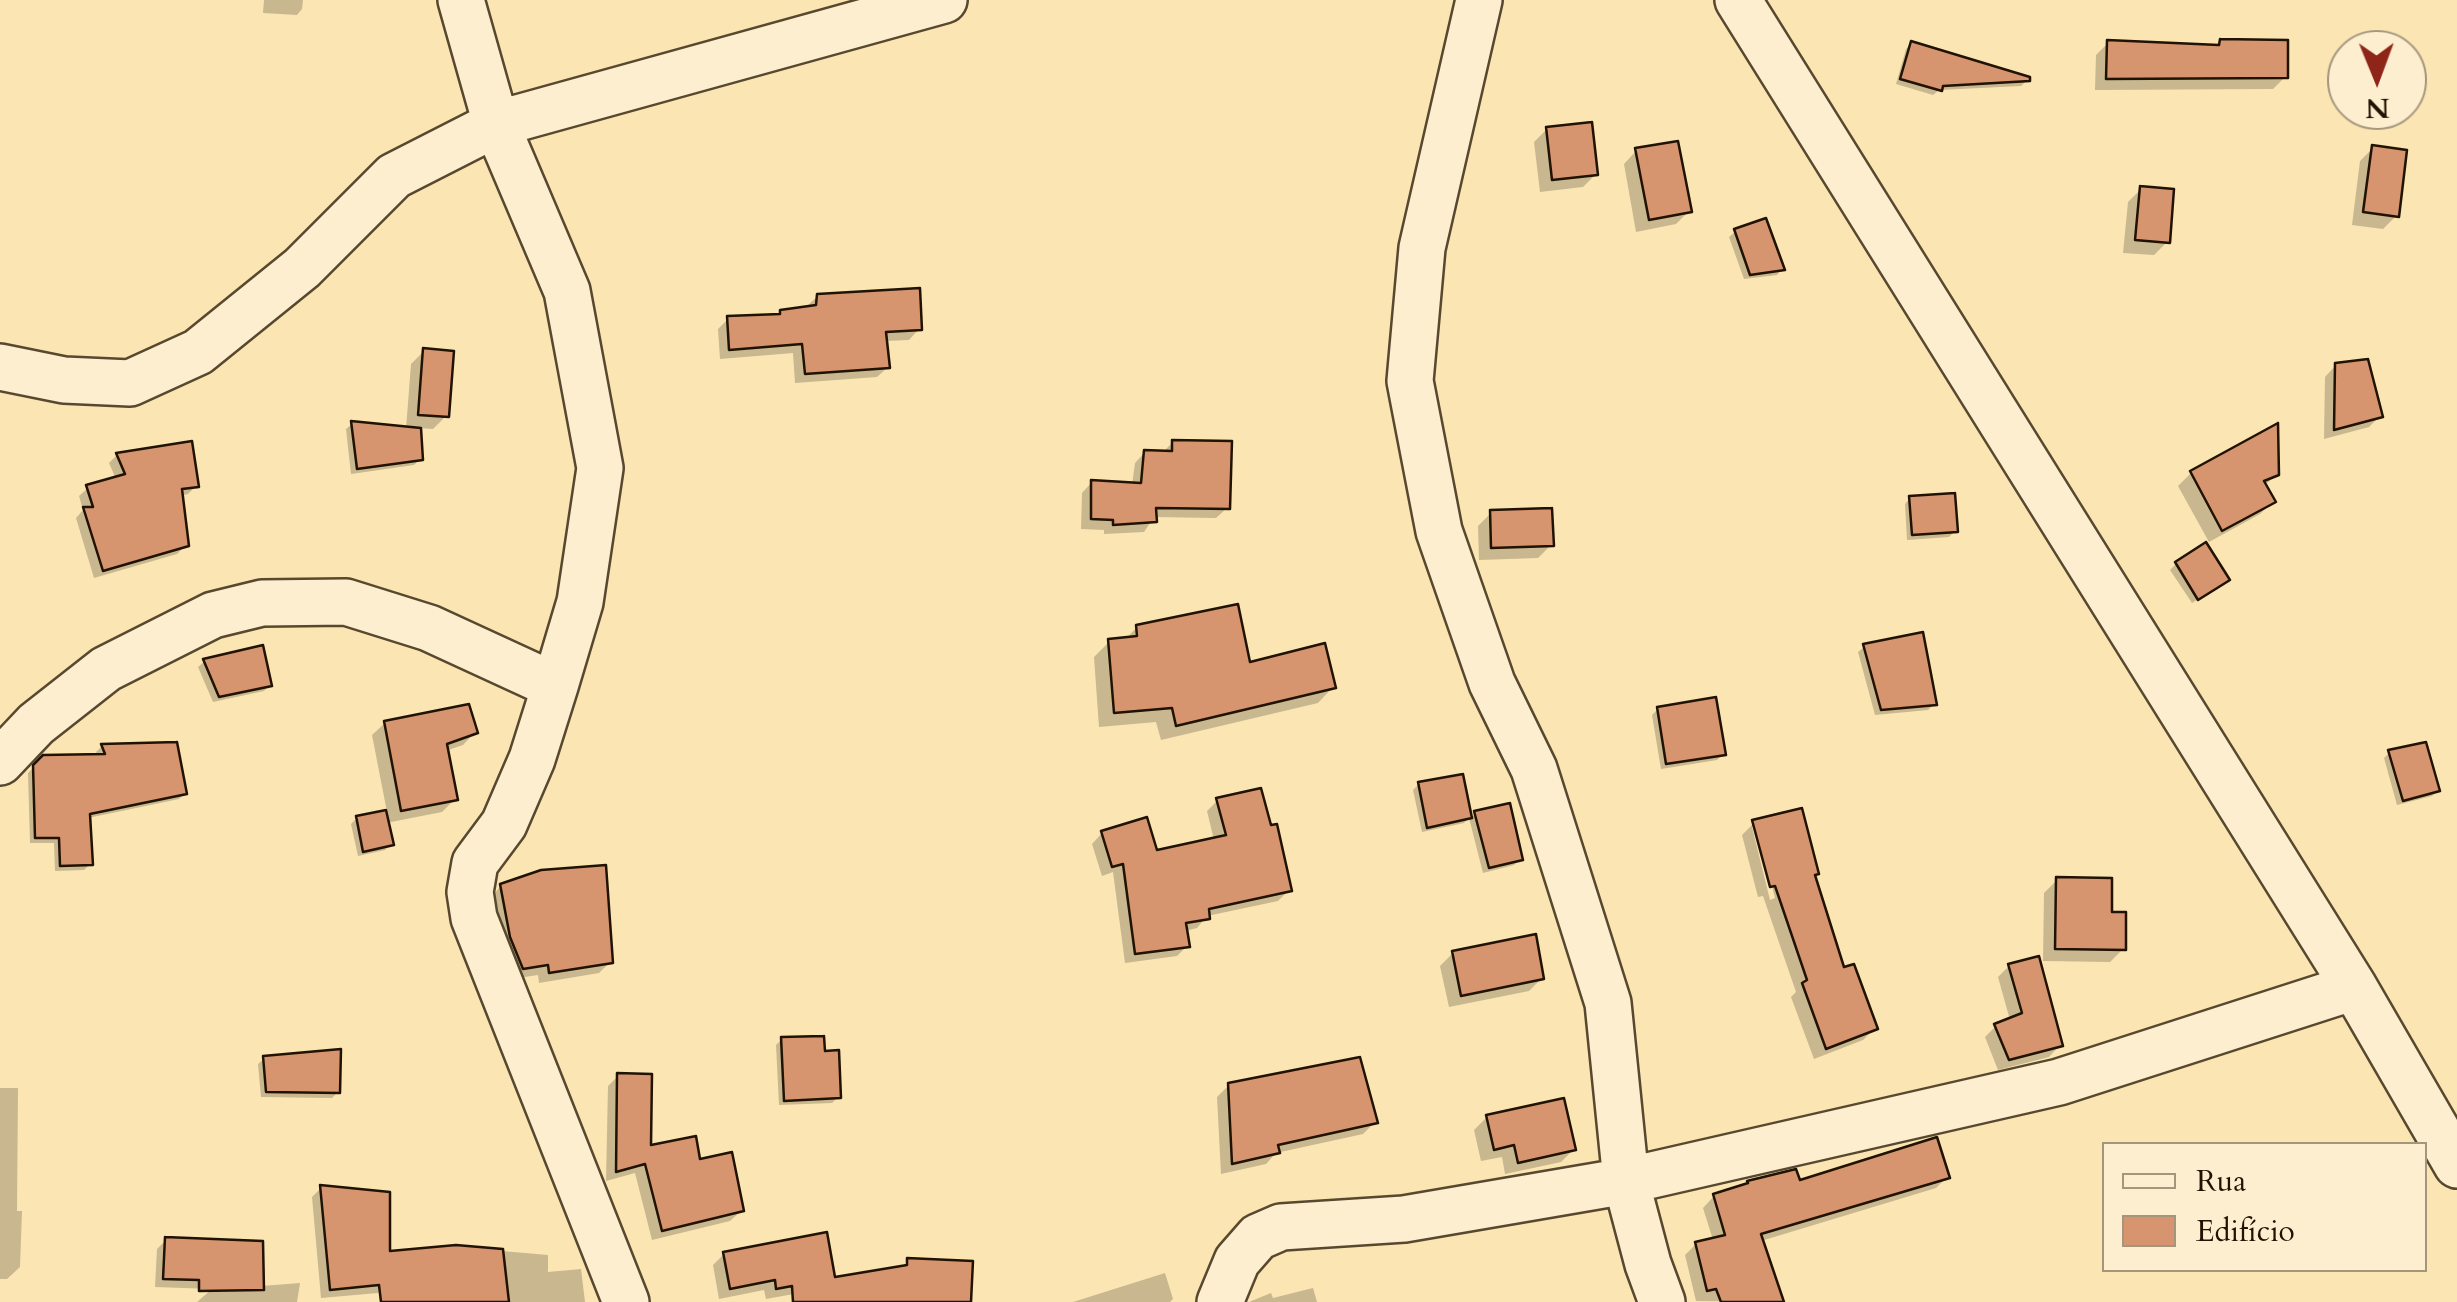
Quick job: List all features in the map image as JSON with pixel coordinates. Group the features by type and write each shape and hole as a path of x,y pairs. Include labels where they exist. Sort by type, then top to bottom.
{"street":[{"path":"461,0 496,124 567,291 600,468 580,602 555,686 532,759 504,824 475,863 470,892 474,918 626,1302"},
{"path":"0,367 64,380 130,383 198,352 302,268 394,176 496,124 944,0"},
{"path":"1479,0 1422,248 1410,382 1439,530 1492,683 1534,769 1608,1004 1626,1181 1662,1302"},
{"path":"1738,0 2354,987 2457,1165"},
{"path":"0,762 36,724 106,670 213,616 262,602 346,602 430,628 555,686"},
{"path":"1220,1302 1237,1261 1258,1237 1281,1227 1404,1219 1626,1181 2059,1082 2354,987"}],"building":[{"path":"2220,39 2288,40 2288,78 2106,79 2107,40 2219,45"},
{"path":"1911,41 2030,77 2030,81 1943,86 1942,91 1900,79"},
{"path":"1592,122 1598,175 1552,180 1546,127"},
{"path":"1678,141 1692,212 1649,220 1635,148"},
{"path":"2372,145 2407,150 2399,217 2363,212"},
{"path":"2140,186 2174,189 2170,243 2135,240"},
{"path":"1766,218 1785,270 1750,275 1734,229"},
{"path":"920,288 922,330 886,332 890,368 805,374 802,344 729,350 727,316 780,314 780,310 816,305 817,294"},
{"path":"423,348 454,351 449,417 418,415"},
{"path":"2368,359 2383,417 2334,430 2335,363"},
{"path":"351,421 421,428 423,460 357,469"},
{"path":"2278,423 2279,475 2264,481 2276,502 2222,531 2190,471"},
{"path":"1172,440 1232,441 1230,509 1156,508 1157,522 1113,525 1113,520 1091,519 1091,480 1141,483 1144,450 1172,451"},
{"path":"192,441 199,487 182,489 189,546 103,571 83,507 93,507 86,485 125,474 116,453"},
{"path":"1955,493 1958,532 1912,535 1909,496"},
{"path":"1552,508 1554,546 1491,548 1490,510"},
{"path":"2206,542 2230,580 2198,600 2175,562"},
{"path":"1238,604 1250,662 1325,643 1336,688 1176,726 1172,708 1114,713 1108,639 1137,636 1136,625"},
{"path":"1923,632 1937,705 1881,710 1863,644"},
{"path":"263,645 272,686 219,697 203,659"},
{"path":"1716,697 1726,755 1666,764 1657,707"},
{"path":"469,704 478,733 447,744 458,800 401,811 384,721"},
{"path":"177,742 187,794 90,814 93,865 60,866 59,838 35,838 33,765 43,755 105,754 101,744"},
{"path":"2426,742 2440,791 2403,801 2388,750"},
{"path":"1463,774 1472,818 1427,828 1418,782"},
{"path":"1261,788 1271,825 1277,824 1292,891 1209,909 1210,919 1186,923 1190,947 1135,954 1123,864 1112,867 1101,831 1147,817 1157,850 1226,835 1216,798"},
{"path":"1510,803 1523,860 1489,868 1474,811"},
{"path":"1802,808 1819,874 1815,875 1844,967 1854,964 1878,1029 1826,1049 1802,983 1807,980 1775,886 1770,887 1752,820"},
{"path":"386,810 394,845 363,852 356,816"},
{"path":"606,865 613,963 549,973 548,965 523,969 510,937 500,884 541,870"},
{"path":"2056,877 2112,878 2112,912 2126,912 2126,950 2055,949"},
{"path":"1536,934 1544,979 1461,996 1452,951"},
{"path":"2039,956 2063,1046 2009,1060 1994,1024 2022,1013 2008,964"},
{"path":"824,1036 825,1051 839,1050 841,1098 784,1101 781,1037"},
{"path":"341,1049 340,1093 266,1092 263,1056"},
{"path":"1360,1057 1378,1123 1278,1145 1280,1153 1232,1164 1228,1083"},
{"path":"617,1073 652,1074 651,1145 696,1136 700,1159 732,1152 744,1211 662,1231 645,1164 616,1172"},
{"path":"1564,1098 1576,1150 1518,1163 1514,1145 1494,1150 1486,1115"},
{"path":"1937,1137 1950,1178 1761,1234 1784,1302 1721,1302 1716,1289 1707,1291 1695,1242 1725,1235 1713,1194 1796,1169 1800,1180"},
{"path":"320,1185 390,1192 390,1251 456,1245 503,1249 509,1302 381,1302 379,1285 330,1290"},
{"path":"827,1232 835,1277 907,1265 907,1258 973,1261 971,1302 793,1302 792,1286 776,1289 775,1280 730,1289 723,1252"},
{"path":"165,1237 263,1241 264,1290 199,1291 199,1280 163,1279"}]}
